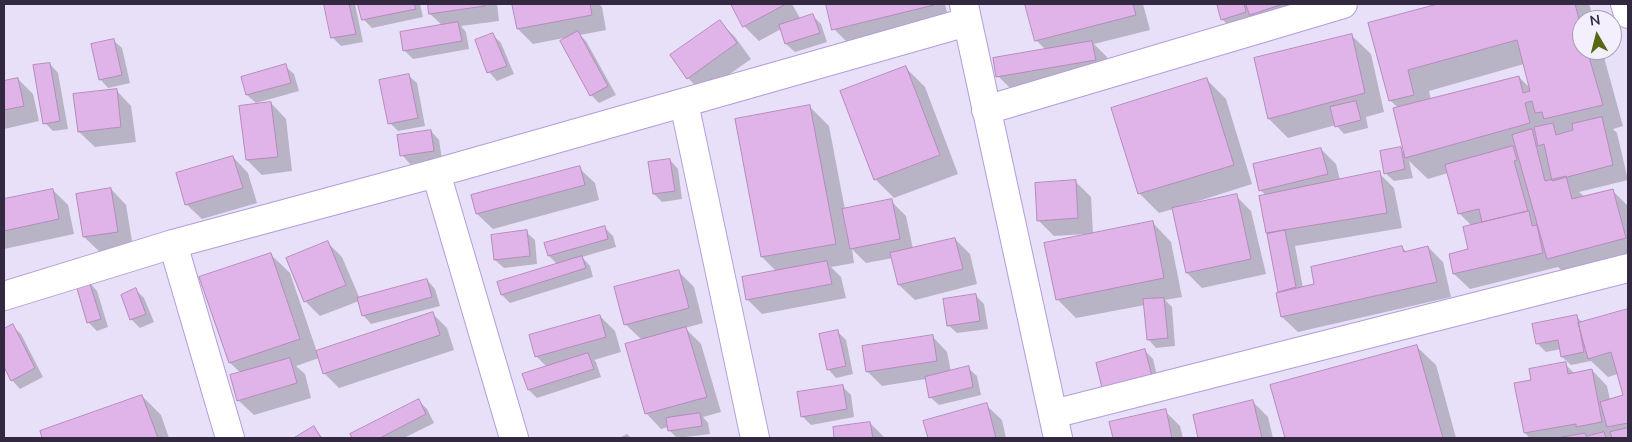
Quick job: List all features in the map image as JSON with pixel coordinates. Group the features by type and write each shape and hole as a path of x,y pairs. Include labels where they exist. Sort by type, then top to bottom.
{"street":[{"path":"986,110 1342,4"},
{"path":"1625,4 1628,14"},
{"path":"4,296 173,244 436,173 684,102 965,13 1056,426 1628,268"},
{"path":"684,102 755,438"},
{"path":"436,173 514,438"},
{"path":"173,244 230,438"}],"building":[{"path":"324,4 349,4 356,34 331,38"},
{"path":"358,4 414,4 416,9 362,20"},
{"path":"428,4 484,4 485,6 429,14"},
{"path":"590,4 592,15 517,29 512,5"},
{"path":"731,4 786,4 743,27"},
{"path":"826,4 934,4 934,5 832,30"},
{"path":"1025,4 1133,4 1136,15 1035,41"},
{"path":"1244,4 1246,12 1221,20 1217,5"},
{"path":"1246,4 1283,4 1250,15"},
{"path":"1438,4 1575,4 1577,10 1572,10 1572,60 1590,60 1603,105 1544,119 1542,112 1535,113 1532,101 1525,103 1530,123 1405,158 1393,108 1519,76 1523,93 1530,91 1517,40 1408,70 1414,95 1389,101 1368,23"},
{"path":"813,14 820,33 785,44 779,25"},
{"path":"720,20 737,43 687,79 670,55"},
{"path":"458,22 462,41 403,51 400,32"},
{"path":"578,31 608,86 590,96 560,41"},
{"path":"493,33 507,66 487,73 475,40"},
{"path":"1352,34 1365,93 1268,119 1254,58"},
{"path":"114,39 122,75 99,80 91,44"},
{"path":"1092,41 1096,60 996,77 993,58"},
{"path":"50,63 60,121 43,124 33,65"},
{"path":"286,64 291,83 246,95 241,77"},
{"path":"906,66 940,155 874,180 840,91"},
{"path":"409,74 418,118 388,124 379,80"},
{"path":"18,78 24,106 4,110 4,81"},
{"path":"1207,78 1234,165 1138,194 1111,108"},
{"path":"117,89 121,127 78,132 73,94"},
{"path":"1356,101 1361,120 1335,127 1330,107"},
{"path":"271,102 278,157 246,160 239,106"},
{"path":"810,105 836,244 761,257 735,119"},
{"path":"1602,117 1613,165 1552,181 1544,144 1538,146 1534,127 1553,123 1556,135 1573,130 1572,124"},
{"path":"1532,129 1545,181 1566,176 1572,199 1613,189 1626,238 1547,259 1512,135"},
{"path":"431,130 434,151 400,156 397,135"},
{"path":"1513,146 1517,160 1514,161 1528,211 1482,222 1479,209 1458,214 1445,165"},
{"path":"1401,147 1405,169 1384,174 1380,151"},
{"path":"1321,148 1328,174 1259,191 1253,164"},
{"path":"233,156 243,188 185,205 176,173"},
{"path":"670,159 675,191 653,194 648,162"},
{"path":"580,166 585,185 476,214 471,195"},
{"path":"1380,171 1387,213 1266,233 1259,196"},
{"path":"1076,180 1078,218 1037,221 1035,183"},
{"path":"111,188 118,232 83,237 76,194"},
{"path":"53,189 59,219 4,231 4,199"},
{"path":"1237,194 1251,259 1186,273 1172,208"},
{"path":"892,199 900,239 850,249 842,209"},
{"path":"1529,211 1532,226 1537,225 1543,253 1453,274 1449,254 1468,249 1463,227"},
{"path":"1153,221 1164,278 1056,300 1044,243"},
{"path":"605,226 608,239 548,256 544,243"},
{"path":"527,230 530,256 494,260 491,235"},
{"path":"1285,230 1296,287 1278,292 1267,234"},
{"path":"955,238 963,269 898,285 890,253"},
{"path":"328,241 346,285 304,302 286,258"},
{"path":"1402,246 1404,252 1428,246 1437,282 1281,317 1276,293 1314,284 1311,267"},
{"path":"271,253 300,339 229,363 199,277"},
{"path":"582,256 586,268 501,295 497,282"},
{"path":"827,261 832,284 746,300 742,277"},
{"path":"679,270 689,308 624,325 614,287"},
{"path":"427,279 432,297 362,316 357,298"},
{"path":"89,281 101,319 87,323 76,285"},
{"path":"136,288 146,314 130,320 121,295"},
{"path":"976,294 980,321 947,326 943,299"},
{"path":"1164,298 1168,338 1147,340 1143,299"},
{"path":"1628,309 1628,423 1607,427 1600,402 1623,395 1611,352 1588,359 1578,323"},
{"path":"433,312 440,335 323,374 316,351"},
{"path":"600,315 606,337 535,357 529,335"},
{"path":"1577,315 1584,352 1561,357 1558,340 1536,344 1532,324"},
{"path":"13,324 35,368 11,381 4,367 4,329"},
{"path":"686,327 707,397 645,414 625,344"},
{"path":"838,330 846,366 827,370 819,334"},
{"path":"933,335 937,361 866,372 862,346"},
{"path":"1417,345 1443,438 1285,438 1270,385"},
{"path":"1145,349 1152,376 1102,388 1096,363"},
{"path":"588,353 594,369 528,390 522,374"},
{"path":"290,358 297,383 237,401 230,375"},
{"path":"1566,362 1568,374 1592,369 1602,422 1576,427 1576,424 1524,433 1514,383 1531,380 1529,369"},
{"path":"969,366 973,387 929,398 925,377"},
{"path":"843,385 847,409 801,417 797,392"},
{"path":"142,395 158,438 42,438 40,431"},
{"path":"419,399 426,414 380,438 352,438 350,434"},
{"path":"1253,400 1262,438 1198,438 1193,415"},
{"path":"987,403 996,438 928,438 923,421"},
{"path":"1166,409 1172,438 1113,438 1109,422"},
{"path":"700,413 702,426 668,431 666,418"},
{"path":"870,422 873,438 834,438 833,427"},
{"path":"314,426 321,438 294,438"},
{"path":"1628,428 1628,438 1612,438 1610,432"},
{"path":"1604,432 1606,438 1556,438 1585,433 1586,436"}]}
